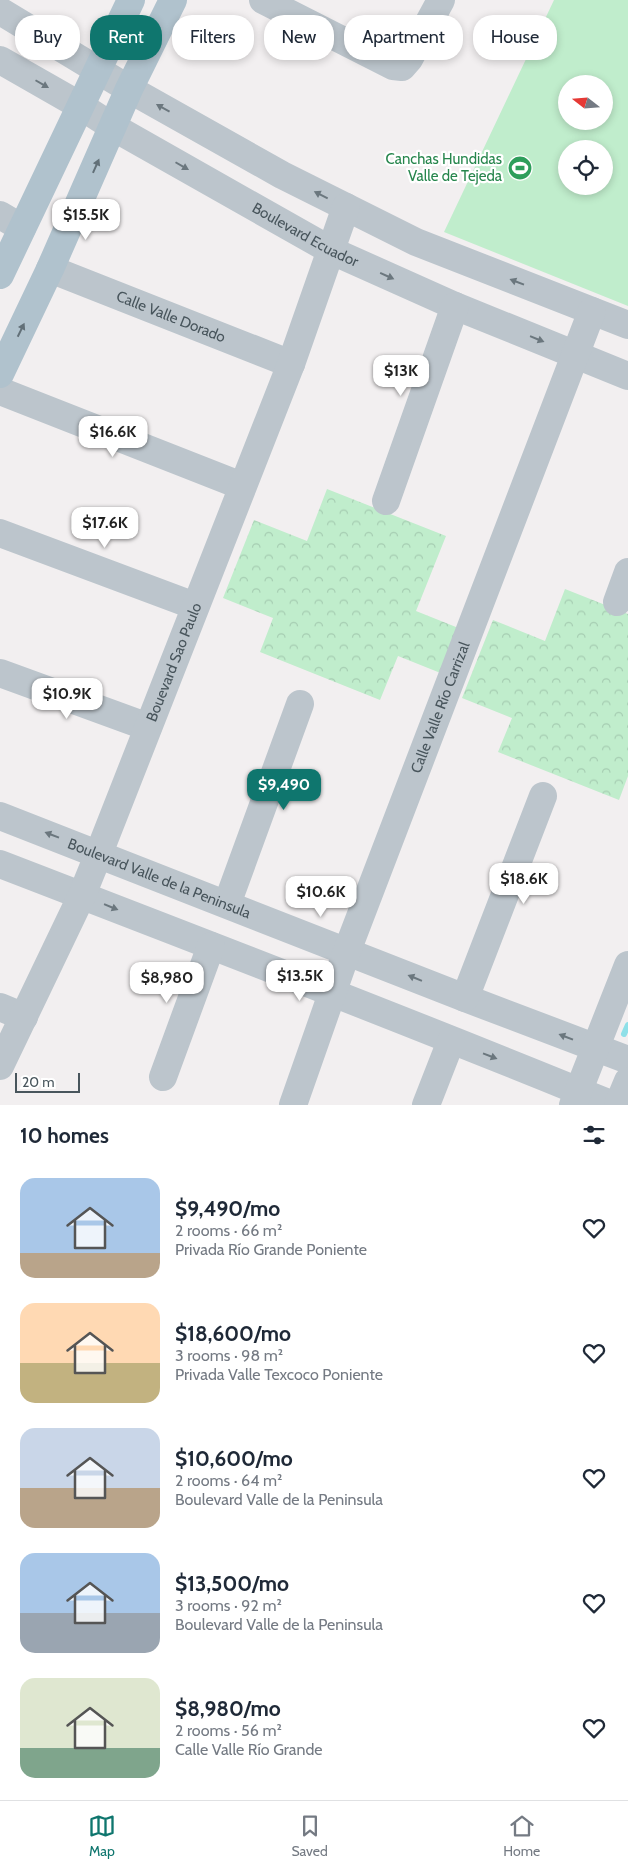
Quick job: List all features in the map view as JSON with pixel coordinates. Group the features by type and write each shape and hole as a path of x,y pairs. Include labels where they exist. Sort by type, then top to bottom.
{"main road":[{"path":"0,274 11,221 80,105 131,0"},
{"path":"0,374 50,269 129,88 173,0"}],"street":[{"path":"263,0 393,66 402,67 409,59 440,0"},
{"path":"0,11 129,88 282,175 416,242 628,325"},
{"name":"Boulevard Ecuador","path":"0,60 80,105 113,127 332,251 455,306 628,376"},
{"name":"Bouevard Sao Paulo","path":"0,1066 12,1012 82,895 99,854 291,364 346,207"},
{"name":"Calle Valle Dorado","path":"50,269 291,364"},
{"path":"386,501 455,306"},
{"name":"Calle Valle Río Carrizal","path":"293,1105 347,951 592,311"},
{"path":"0,391 242,486"},
{"path":"0,533 195,606"},
{"path":"617,602 628,572"},
{"path":"0,673 148,727"},
{"path":"227,904 300,704"},
{"path":"465,998 543,796"},
{"name":"Boulevard Valle de la Peninsula","path":"0,816 628,1060"},
{"path":"0,864 334,992 451,1041 576,1098 614,1105"},
{"path":"163,1077 210,946"},
{"path":"576,1098 628,965"},
{"path":"426,1105 451,1041"},
{"path":"618,1105 628,1081"}],"green space":[{"name":"Canchas Hundidas Valle de Tejeda","path":"554,0 628,0 628,306 444,232 526,60 557,60 557,15 547,15"},
{"path":"327,489 446,536 416,611 461,629 443,674 398,656 380,700 260,652 273,618 223,598 254,520 307,541"},
{"path":"565,589 628,614 628,776 619,800 498,752 512,718 462,698 493,620 545,641"}],"waterway":[{"path":"624,1034 628,1025"}],"place":[{"name":"Canchas Hundidas Valle de Tejeda","path":"520,168"}]}
